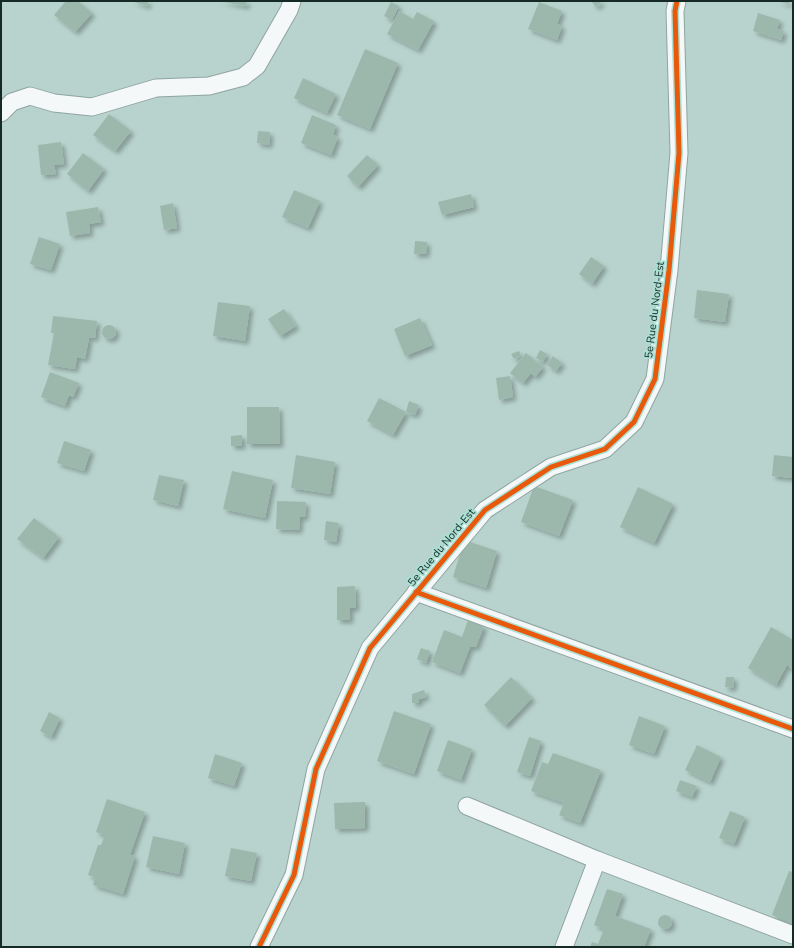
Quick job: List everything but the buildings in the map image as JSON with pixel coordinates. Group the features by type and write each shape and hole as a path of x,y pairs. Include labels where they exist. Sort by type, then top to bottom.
{"street":[{"path":"1,113 12,102 30,96 54,104 92,107 156,88 209,86 243,77 257,66 289,10 292,1"},
{"name":"5e Rue du Nord-Est","path":"259,947 294,875 316,769 370,648 485,510 551,467 605,449 634,422 655,379 669,270 679,153 675,11 677,1"},
{"path":"416,592 793,729"},
{"path":"467,806 597,860 793,936"},
{"path":"564,947 597,860"}],"cycle path":[{"path":"259,947 294,875 316,769 370,648 485,510 551,467 605,449 634,422 655,379 669,270 679,153 675,11 677,1"},
{"path":"416,592 793,729"}]}
